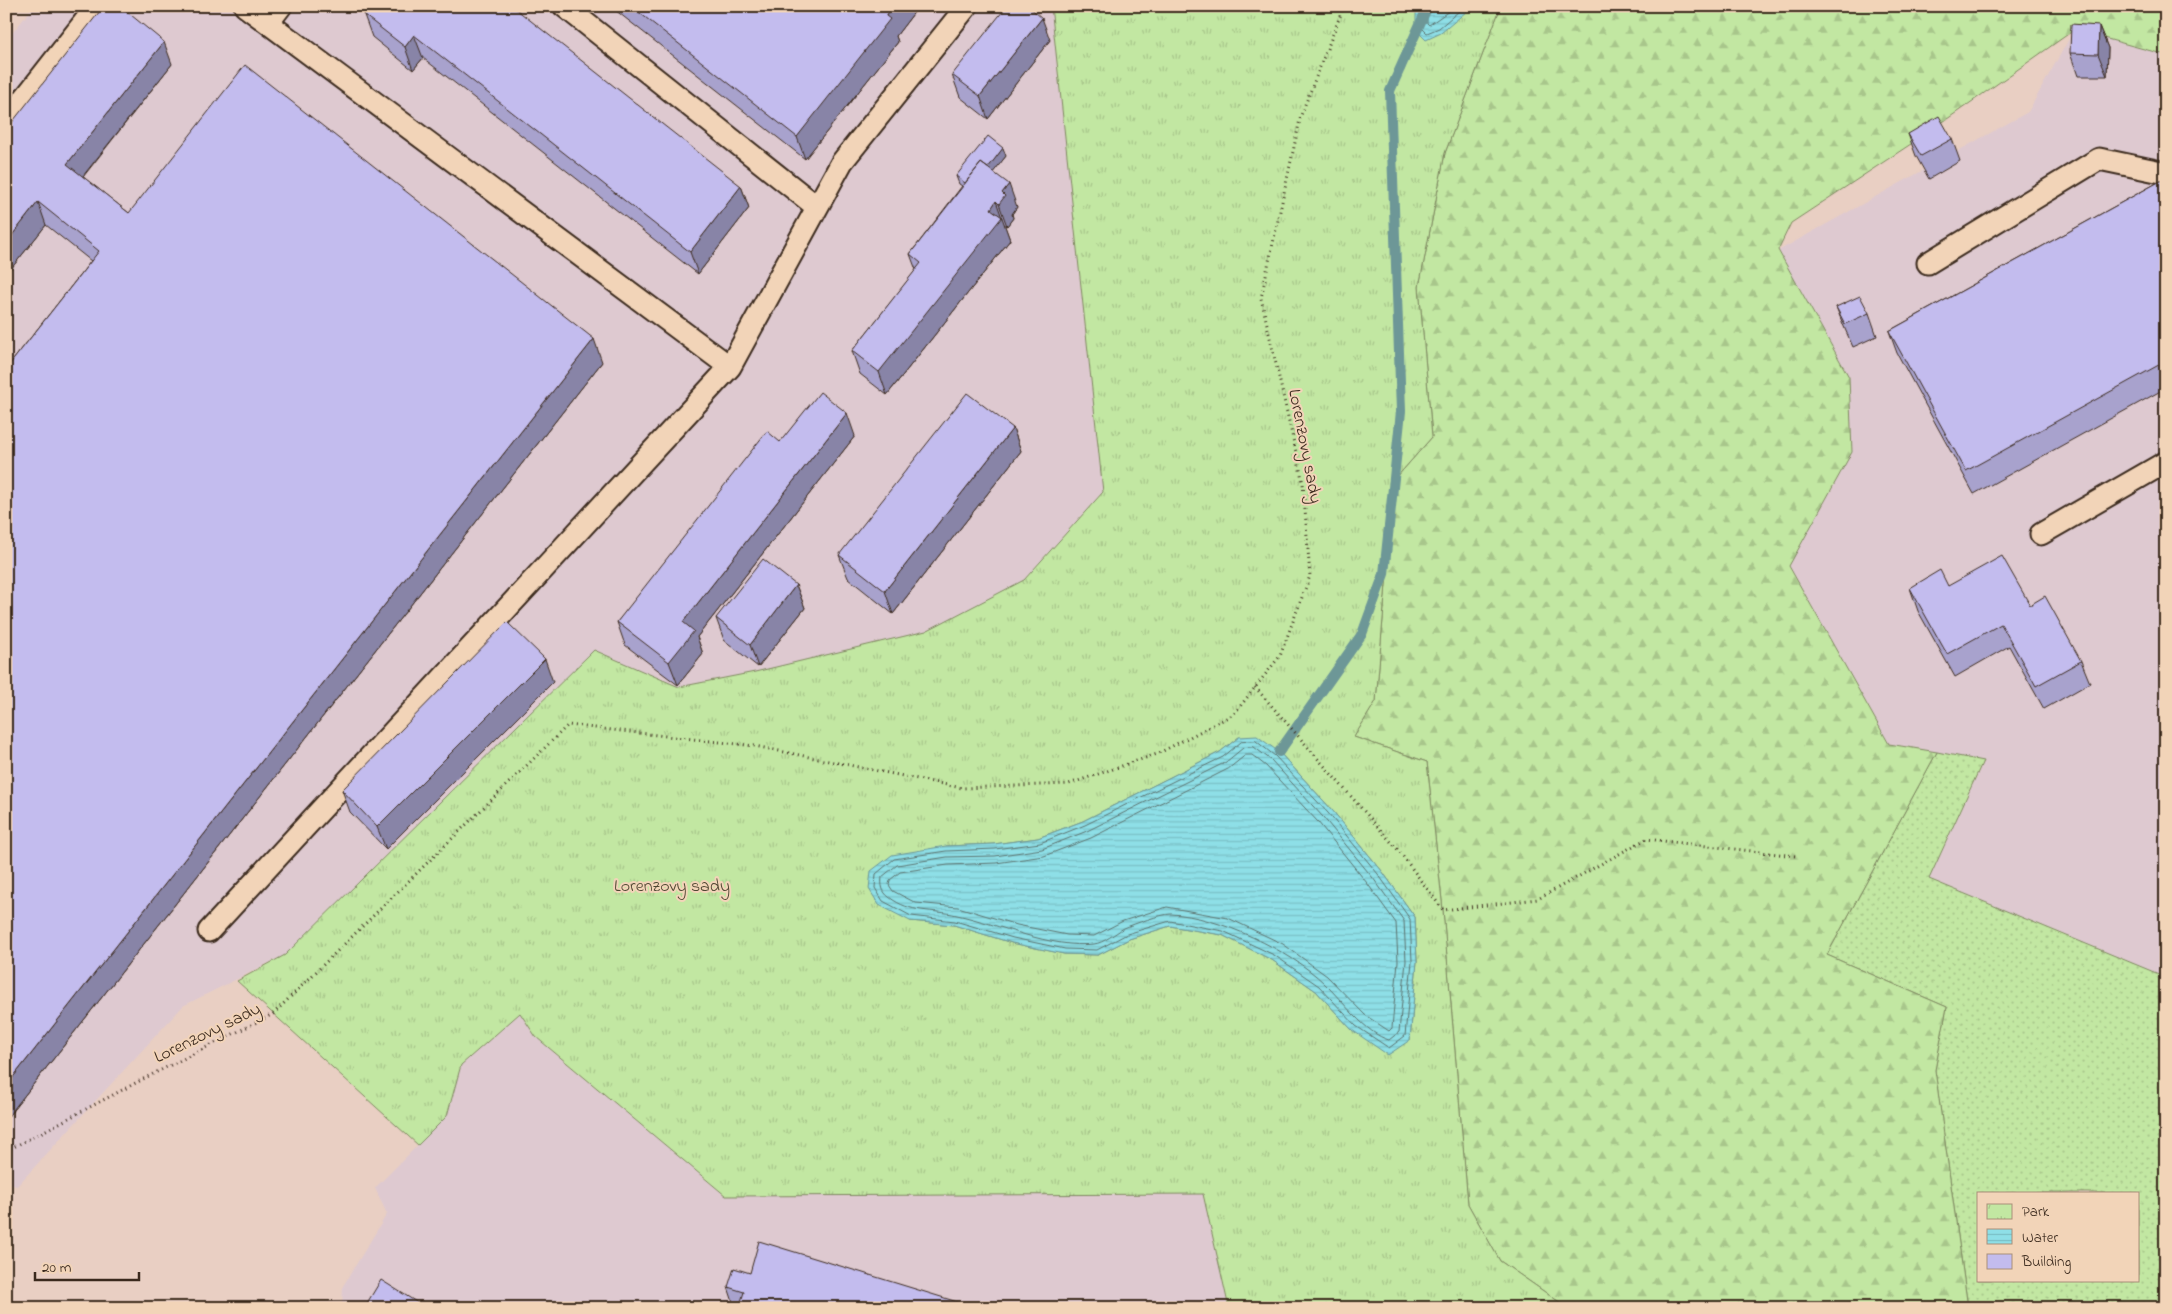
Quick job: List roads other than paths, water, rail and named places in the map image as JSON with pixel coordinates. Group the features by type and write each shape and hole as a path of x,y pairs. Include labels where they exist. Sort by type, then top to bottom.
{"lane":[{"path":"6,122 97,6"},
{"path":"244,6 275,14 730,367"},
{"path":"564,6 817,207"},
{"path":"209,931 730,367 842,162 967,6"},
{"path":"1928,263 2099,159 2166,173"},
{"path":"2041,534 2166,462"}],"water":[{"path":"1416,6 1473,6 1441,33 1426,40 1416,30"},
{"path":"1257,736 1279,752 1332,810 1382,871 1415,917 1417,961 1410,1040 1388,1055 1352,1030 1316,991 1272,960 1222,935 1170,926 1129,939 1098,955 1064,954 1012,943 954,925 910,921 879,905 869,889 871,871 892,855 946,846 994,844 1038,838 1083,821 1220,752 1239,737"}],"waterway":[{"path":"1279,752 1362,634 1384,574 1401,411 1390,91 1428,6"}],"park label":[{"name":"Lorenzovy sady","path":"672,885"}]}
